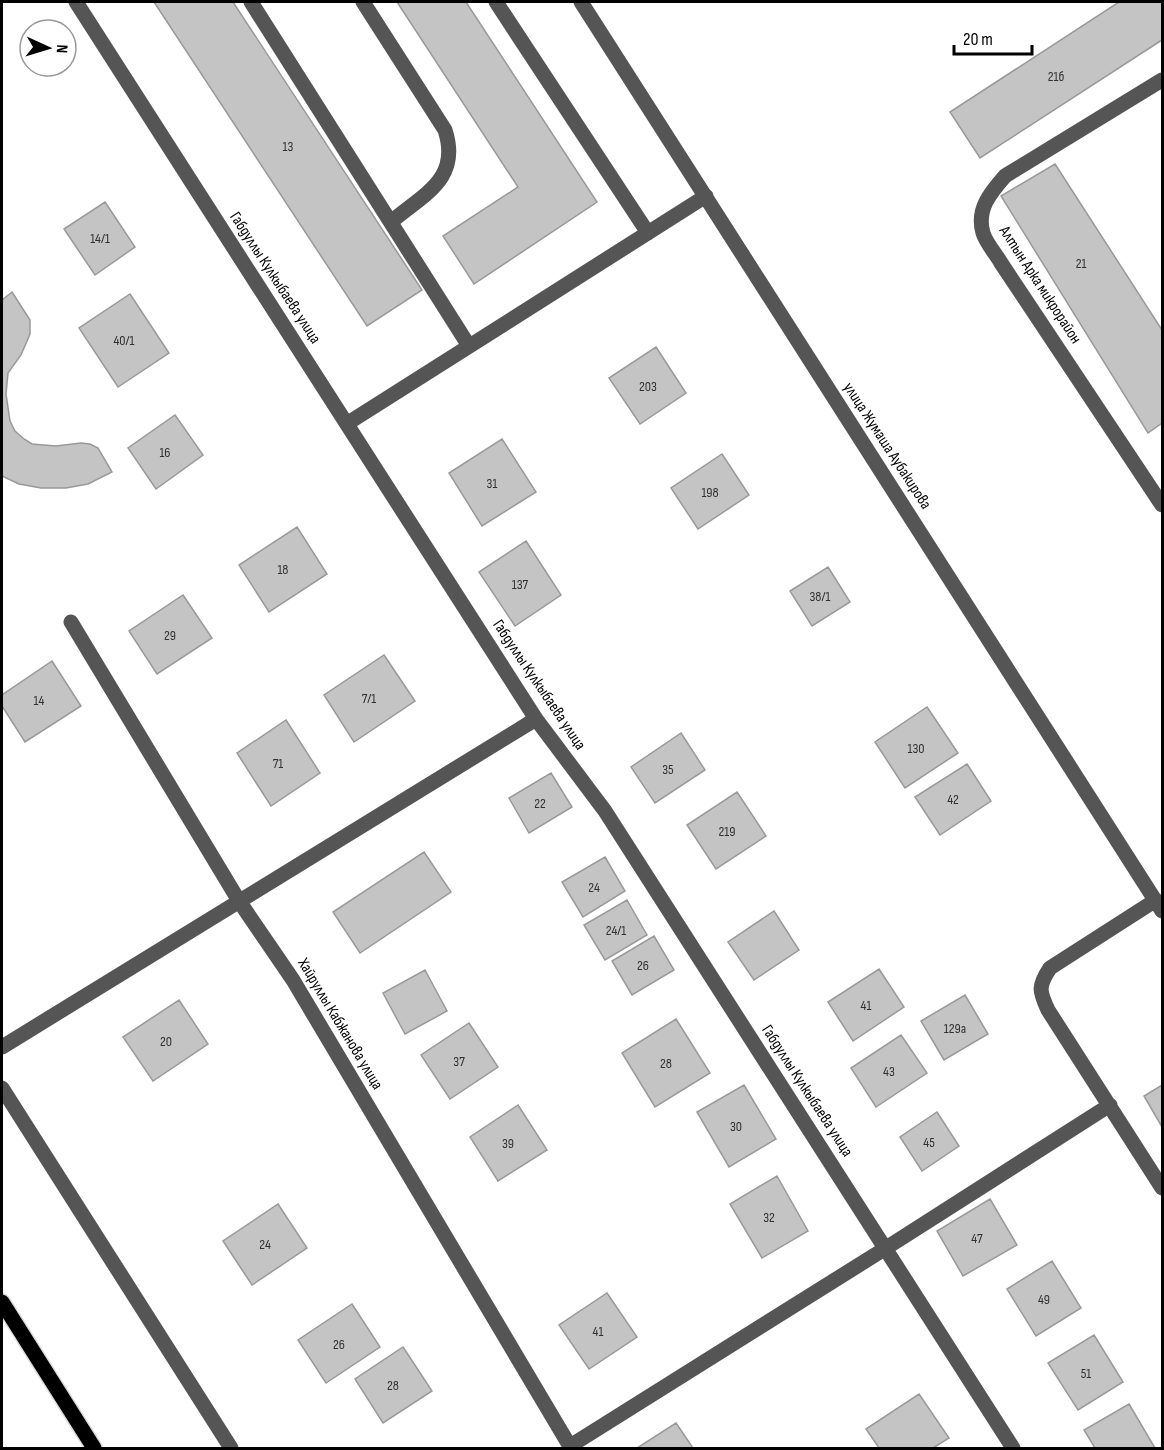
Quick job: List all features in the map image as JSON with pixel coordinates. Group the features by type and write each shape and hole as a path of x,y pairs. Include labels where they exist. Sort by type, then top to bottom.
{"main road":[{"path":"2,1302 94,1449"}],"street":[{"name":"Габдуллы Кулкыбаева улица","path":"76,2 536,719 605,811 1013,1449"},
{"path":"251,2 469,346"},
{"path":"363,2 445,130 450,146 449,165 440,180 391,222"},
{"path":"496,2 648,232"},
{"name":"улица Жумаша Аубакирова","path":"581,2 1159,906"},
{"name":"Алтын Арка микрорайон","path":"1162,80 1005,177 988,195 982,211 983,233 995,253 1162,505"},
{"path":"348,423 706,196"},
{"name":"Хайруллы Кабжанова улица","path":"71,622 238,901 293,980 571,1447"},
{"path":"2,1047 536,719"},
{"path":"1159,906 1050,968 1042,980 1041,994 1048,1010 1162,1188"},
{"path":"2,1088 231,1449"},
{"path":"571,1447 1110,1105"}],"building":[{"path":"154,2 233,2 422,290 367,326"},
{"path":"397,2 466,2 597,202 474,284 443,236 518,187"},
{"path":"1119,2 1162,2 1162,40 980,158 950,112"},
{"path":"1055,164 1162,330 1162,423 1148,433 1001,196"},
{"path":"105,202 135,247 95,275 64,229"},
{"path":"12,292 30,320 30,334 21,355 8,373 6,394 10,421 15,431 32,444 56,446 81,443 98,448 112,472 88,484 66,488 41,488 19,484 2,476 2,300"},
{"path":"130,294 169,353 118,387 79,328"},
{"path":"656,347 686,393 640,424 609,378"},
{"path":"175,415 203,455 156,489 128,448"},
{"path":"502,439 536,492 482,526 449,473"},
{"path":"722,454 749,495 698,529 671,488"},
{"path":"297,527 327,574 269,612 239,565"},
{"path":"526,541 561,595 515,626 479,572"},
{"path":"828,567 850,602 812,626 790,591"},
{"path":"183,595 212,638 157,674 129,631"},
{"path":"384,655 415,701 354,742 324,695"},
{"path":"52,661 81,706 25,742 2,706 2,695"},
{"path":"927,707 958,753 905,788 875,742"},
{"path":"286,720 320,773 271,806 237,753"},
{"path":"681,733 705,770 655,803 631,767"},
{"path":"967,764 991,801 940,835 915,797"},
{"path":"551,773 572,807 529,833 509,798"},
{"path":"737,792 766,836 716,869 687,825"},
{"path":"424,852 451,892 360,953 333,912"},
{"path":"605,857 625,891 583,917 562,882"},
{"path":"627,900 647,935 605,960 584,925"},
{"path":"774,911 799,950 754,980 728,942"},
{"path":"654,936 674,970 632,995 612,961"},
{"path":"879,969 904,1007 853,1041 828,1002"},
{"path":"425,970 447,1011 405,1034 383,993"},
{"path":"965,995 988,1034 944,1060 921,1021"},
{"path":"179,1000 208,1044 153,1081 123,1037"},
{"path":"676,1019 710,1073 655,1107 622,1053"},
{"path":"469,1023 498,1067 450,1099 421,1055"},
{"path":"901,1035 927,1073 876,1107 851,1068"},
{"path":"744,1085 776,1139 729,1167 697,1112"},
{"path":"1162,1085 1162,1127 1144,1096"},
{"path":"518,1105 547,1150 498,1181 470,1137"},
{"path":"937,1112 959,1146 922,1171 900,1137"},
{"path":"777,1176 808,1231 762,1258 730,1204"},
{"path":"990,1199 1017,1245 963,1276 937,1231"},
{"path":"278,1204 307,1248 252,1285 223,1241"},
{"path":"1052,1261 1081,1308 1036,1336 1007,1289"},
{"path":"607,1293 637,1337 589,1369 559,1325"},
{"path":"352,1304 380,1347 326,1383 298,1340"},
{"path":"1094,1335 1123,1382 1078,1410 1048,1363"},
{"path":"403,1347 432,1391 383,1423 355,1379"},
{"path":"919,1394 949,1438 933,1448 879,1448 866,1429"},
{"path":"1129,1404 1155,1448 1095,1448 1084,1430"},
{"path":"676,1423 693,1448 637,1448"}]}
